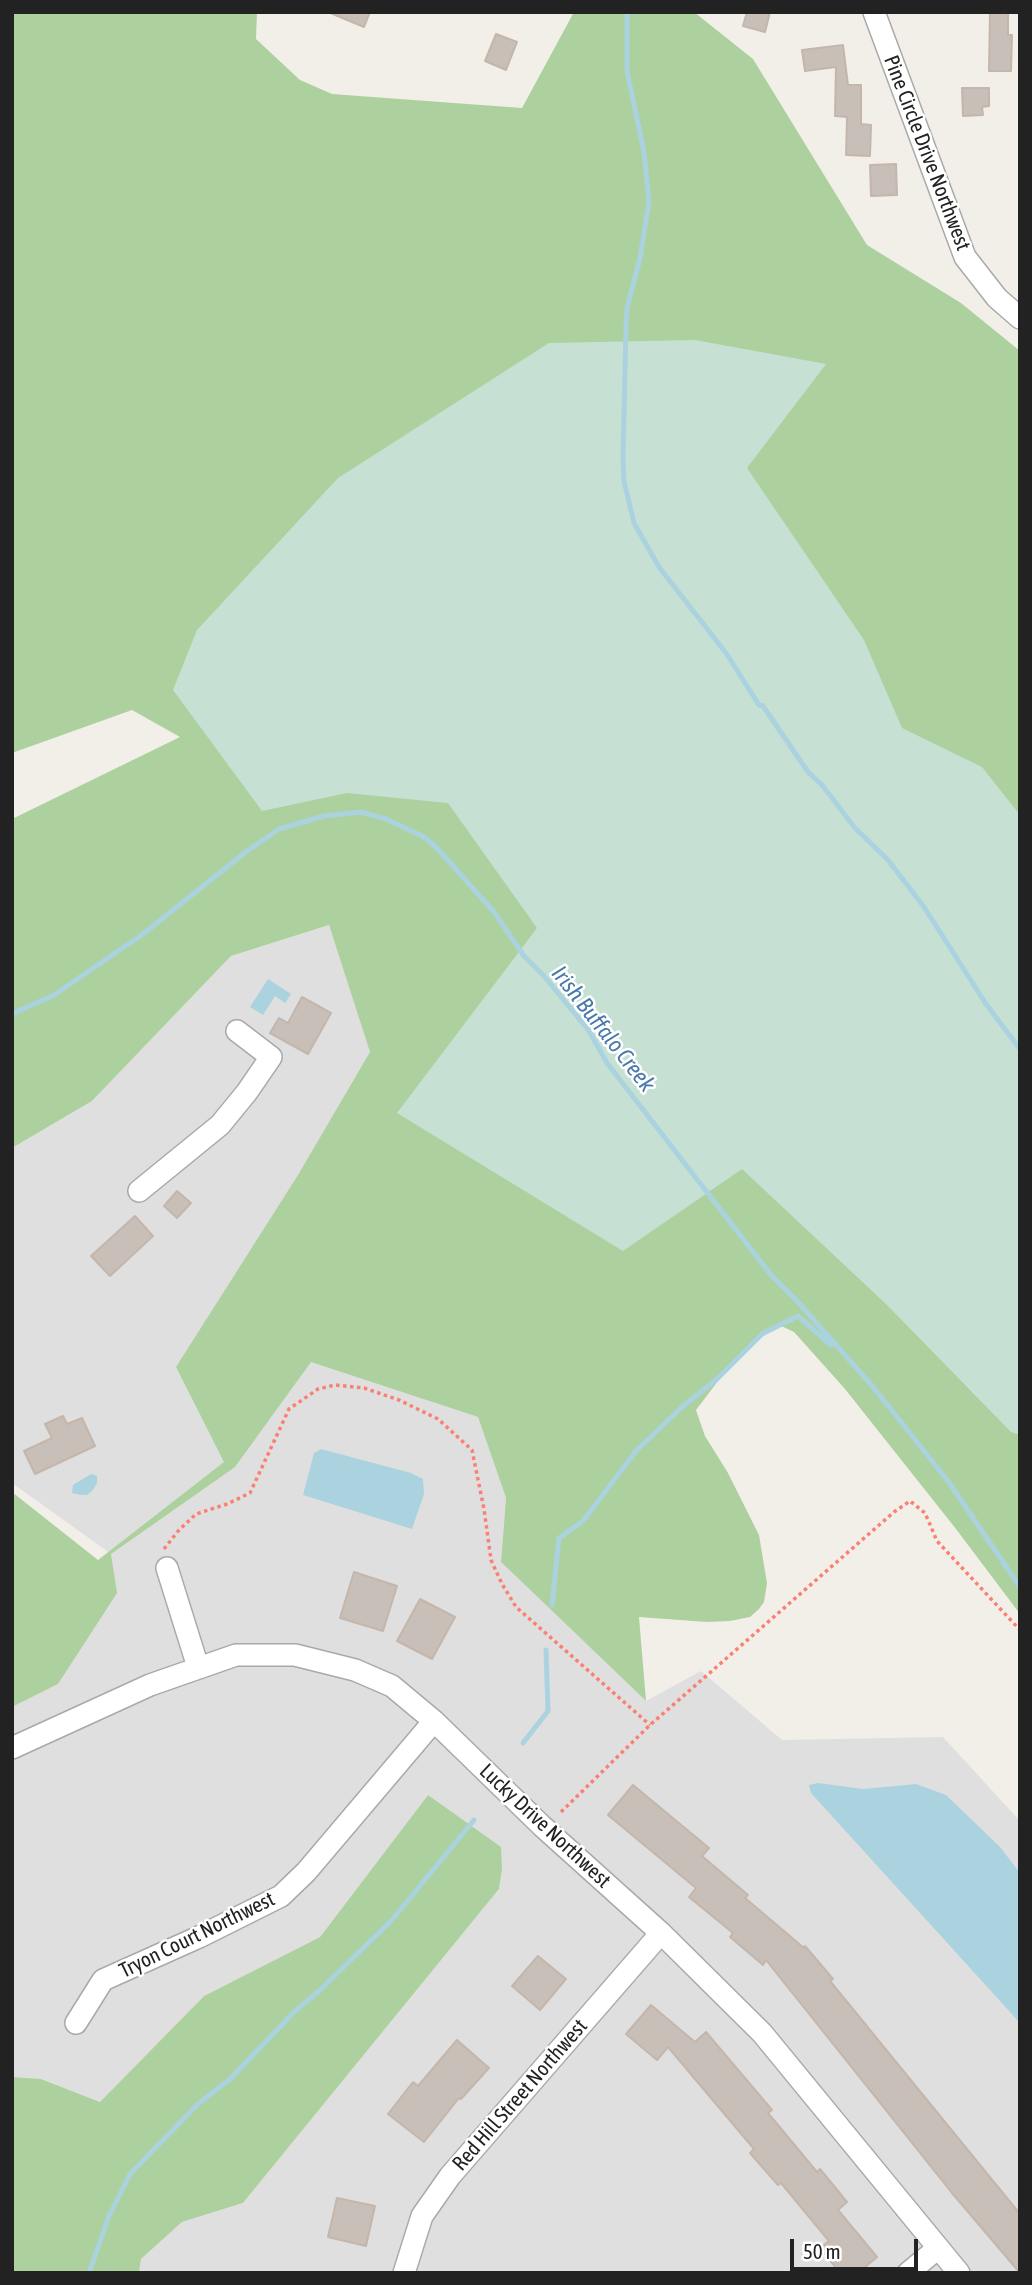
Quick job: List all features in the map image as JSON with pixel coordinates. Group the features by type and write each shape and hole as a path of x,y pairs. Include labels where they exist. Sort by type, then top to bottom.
{"street":[{"name":"Pine Circle Drive Northwest","path":"874,12 965,257 997,298 1020,318"},
{"path":"139,1191 220,1125 271,1057 237,1031"},
{"path":"167,1568 198,1667"},
{"name":"Lucky Drive Northwest","path":"12,1748 150,1685 236,1656 295,1655 355,1670 392,1686 434,1721 542,1826 661,1933 762,2033 959,2273"},
{"name":"Tryon Court Northwest","path":"76,2023 103,1980 281,1896 306,1872 434,1721"},
{"name":"Red Hill Street Northwest","path":"404,2273 422,2216 450,2176 661,1933"},
{"path":"908,2273 938,2248"}],"path":[{"path":"167,1568 164,1550 196,1514 250,1493 289,1409 318,1389 335,1385 364,1388 399,1400 438,1419 472,1450 491,1560 516,1607 650,1725"},
{"path":"561,1812 650,1725 894,1512 910,1501 925,1513 937,1541 1020,1630"}],"shaded area":[{"path":"329,925 371,1053 310,1361 478,1417 506,1498 501,1562 646,1701 701,1671 782,1740 943,1737 1020,1821 1020,2273 139,2273 141,2259 182,2222 243,2203 499,1889 502,1869 428,1795 320,1937 204,1996 100,2102 41,2079 12,2077 12,1707 58,1684 111,1554 12,1483 12,1148 92,1101 231,956"}],"green space":[{"path":"12,12 257,12 256,39 300,80 332,94 522,108 574,12 694,12 753,59 867,245 961,303 1020,351 1020,1614 845,1389 794,1332 777,1324 731,1364 696,1410 705,1436 728,1473 759,1535 767,1583 764,1602 750,1617 730,1621 639,1617 646,1701 501,1562 506,1498 478,1417 311,1362 235,1467 111,1554 117,1593 58,1684 12,1707 12,1492 98,1560 224,1462 176,1367 298,1175 370,1052 329,925 231,956 92,1101 12,1148 12,819 180,737 132,710 12,753"},
{"path":"695,340 826,364 747,468 864,640 902,728 982,767 1020,815 1020,1435 1011,1432 887,1305 742,1169 623,1251 397,1113 537,928 448,803 347,793 262,811 173,690 197,630 338,478 549,343"},
{"path":"428,1795 501,1847 499,1889 243,2203 182,2222 141,2259 139,2273 12,2273 12,2077 41,2079 100,2102 204,1996 320,1937"}],"water":[{"path":"268,979 291,994 285,1003 275,996 263,1015 250,1007"},
{"path":"321,1449 411,1473 423,1479 424,1494 412,1529 303,1495 314,1453"},
{"path":"91,1474 97,1476 93,1490 87,1495 72,1493 73,1485"},
{"path":"818,1783 863,1789 916,1784 946,1795 1000,1847 1020,1873 1020,2023 811,1793 809,1785"}],"building":[{"path":"328,12 370,12 364,27"},
{"path":"747,12 770,12 765,32 743,26"},
{"path":"990,12 1008,12 1008,35 1012,35 1011,71 989,71"},
{"path":"496,34 517,42 506,70 485,61"},
{"path":"843,45 848,85 861,85 861,124 871,125 870,156 846,155 847,117 835,116 836,67 805,71 802,50"},
{"path":"962,88 989,88 989,106 982,107 983,115 963,116"},
{"path":"896,164 897,195 871,196 870,165"},
{"path":"302,997 331,1013 308,1054 270,1033 279,1018 288,1023"},
{"path":"177,1191 191,1203 177,1218 164,1206"},
{"path":"135,1216 153,1236 110,1276 91,1256"},
{"path":"63,1416 67,1424 82,1418 95,1446 35,1474 24,1451 52,1438 45,1424"},
{"path":"354,1572 397,1586 383,1631 340,1618"},
{"path":"420,1599 455,1617 432,1659 397,1641"},
{"path":"633,1785 709,1848 702,1856 748,1895 745,1898 804,1948 805,1946 833,1979 830,1981 1020,2214 1020,2273 952,2193 766,1960 763,1965 730,1937 733,1933 689,1897 696,1888 608,1815"},
{"path":"538,1956 566,1979 540,2010 512,1986"},
{"path":"651,2005 695,2042 706,2032 772,2110 768,2113 817,2172 820,2169 847,2202 838,2210 877,2257 858,2273 840,2273 820,2248 829,2241 781,2183 778,2185 750,2153 754,2149 668,2047 657,2060 626,2034"},
{"path":"457,2040 489,2068 461,2099 459,2098 424,2142 388,2114 413,2082 418,2086"},
{"path":"337,2198 375,2206 366,2246 328,2237"}],"waterway":[{"path":"627,12 627,71 644,152 649,202 640,258 627,308 626,327 623,458 624,481 634,523 659,567 726,653 759,705 763,706 808,772 822,785 855,828 888,860 924,907 986,1004 1020,1049"},
{"name":"Irish Buffalo Creek","path":"12,1014 54,995 143,934 247,851 279,829 324,816 361,812 386,819 424,837 494,912 524,956 589,1031 607,1063 771,1275 874,1388 948,1481 1020,1587"},
{"path":"552,1605 559,1538 583,1521 636,1451 682,1407 717,1379 762,1334 798,1316 831,1345"},
{"path":"523,1743 548,1711 546,1650"},
{"path":"89,2273 109,2216 130,2174 198,2104 230,2079 295,2011 392,1920 474,1820"}]}
